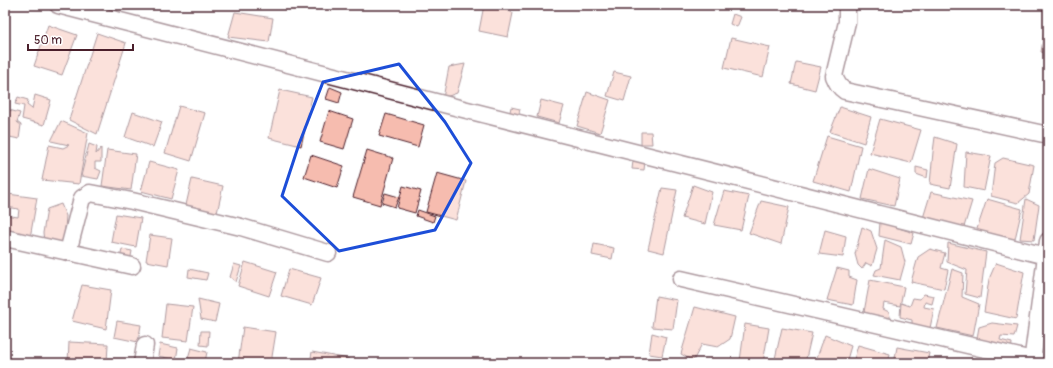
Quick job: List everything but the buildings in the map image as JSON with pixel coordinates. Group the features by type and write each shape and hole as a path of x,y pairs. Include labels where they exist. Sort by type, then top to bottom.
{"street":[{"path":"58,5 459,108 1047,249 1038,362 680,279"},
{"path":"847,5 847,22 834,76 837,83 845,91 1048,135"},
{"path":"68,252 82,198 90,193 132,201 241,228 328,252"},
{"path":"5,238 132,266"},
{"path":"142,363 145,345"}],"highlighted area":[{"path":"399,64 445,122 471,163 435,230 339,251 282,196 299,144 323,82"}]}
